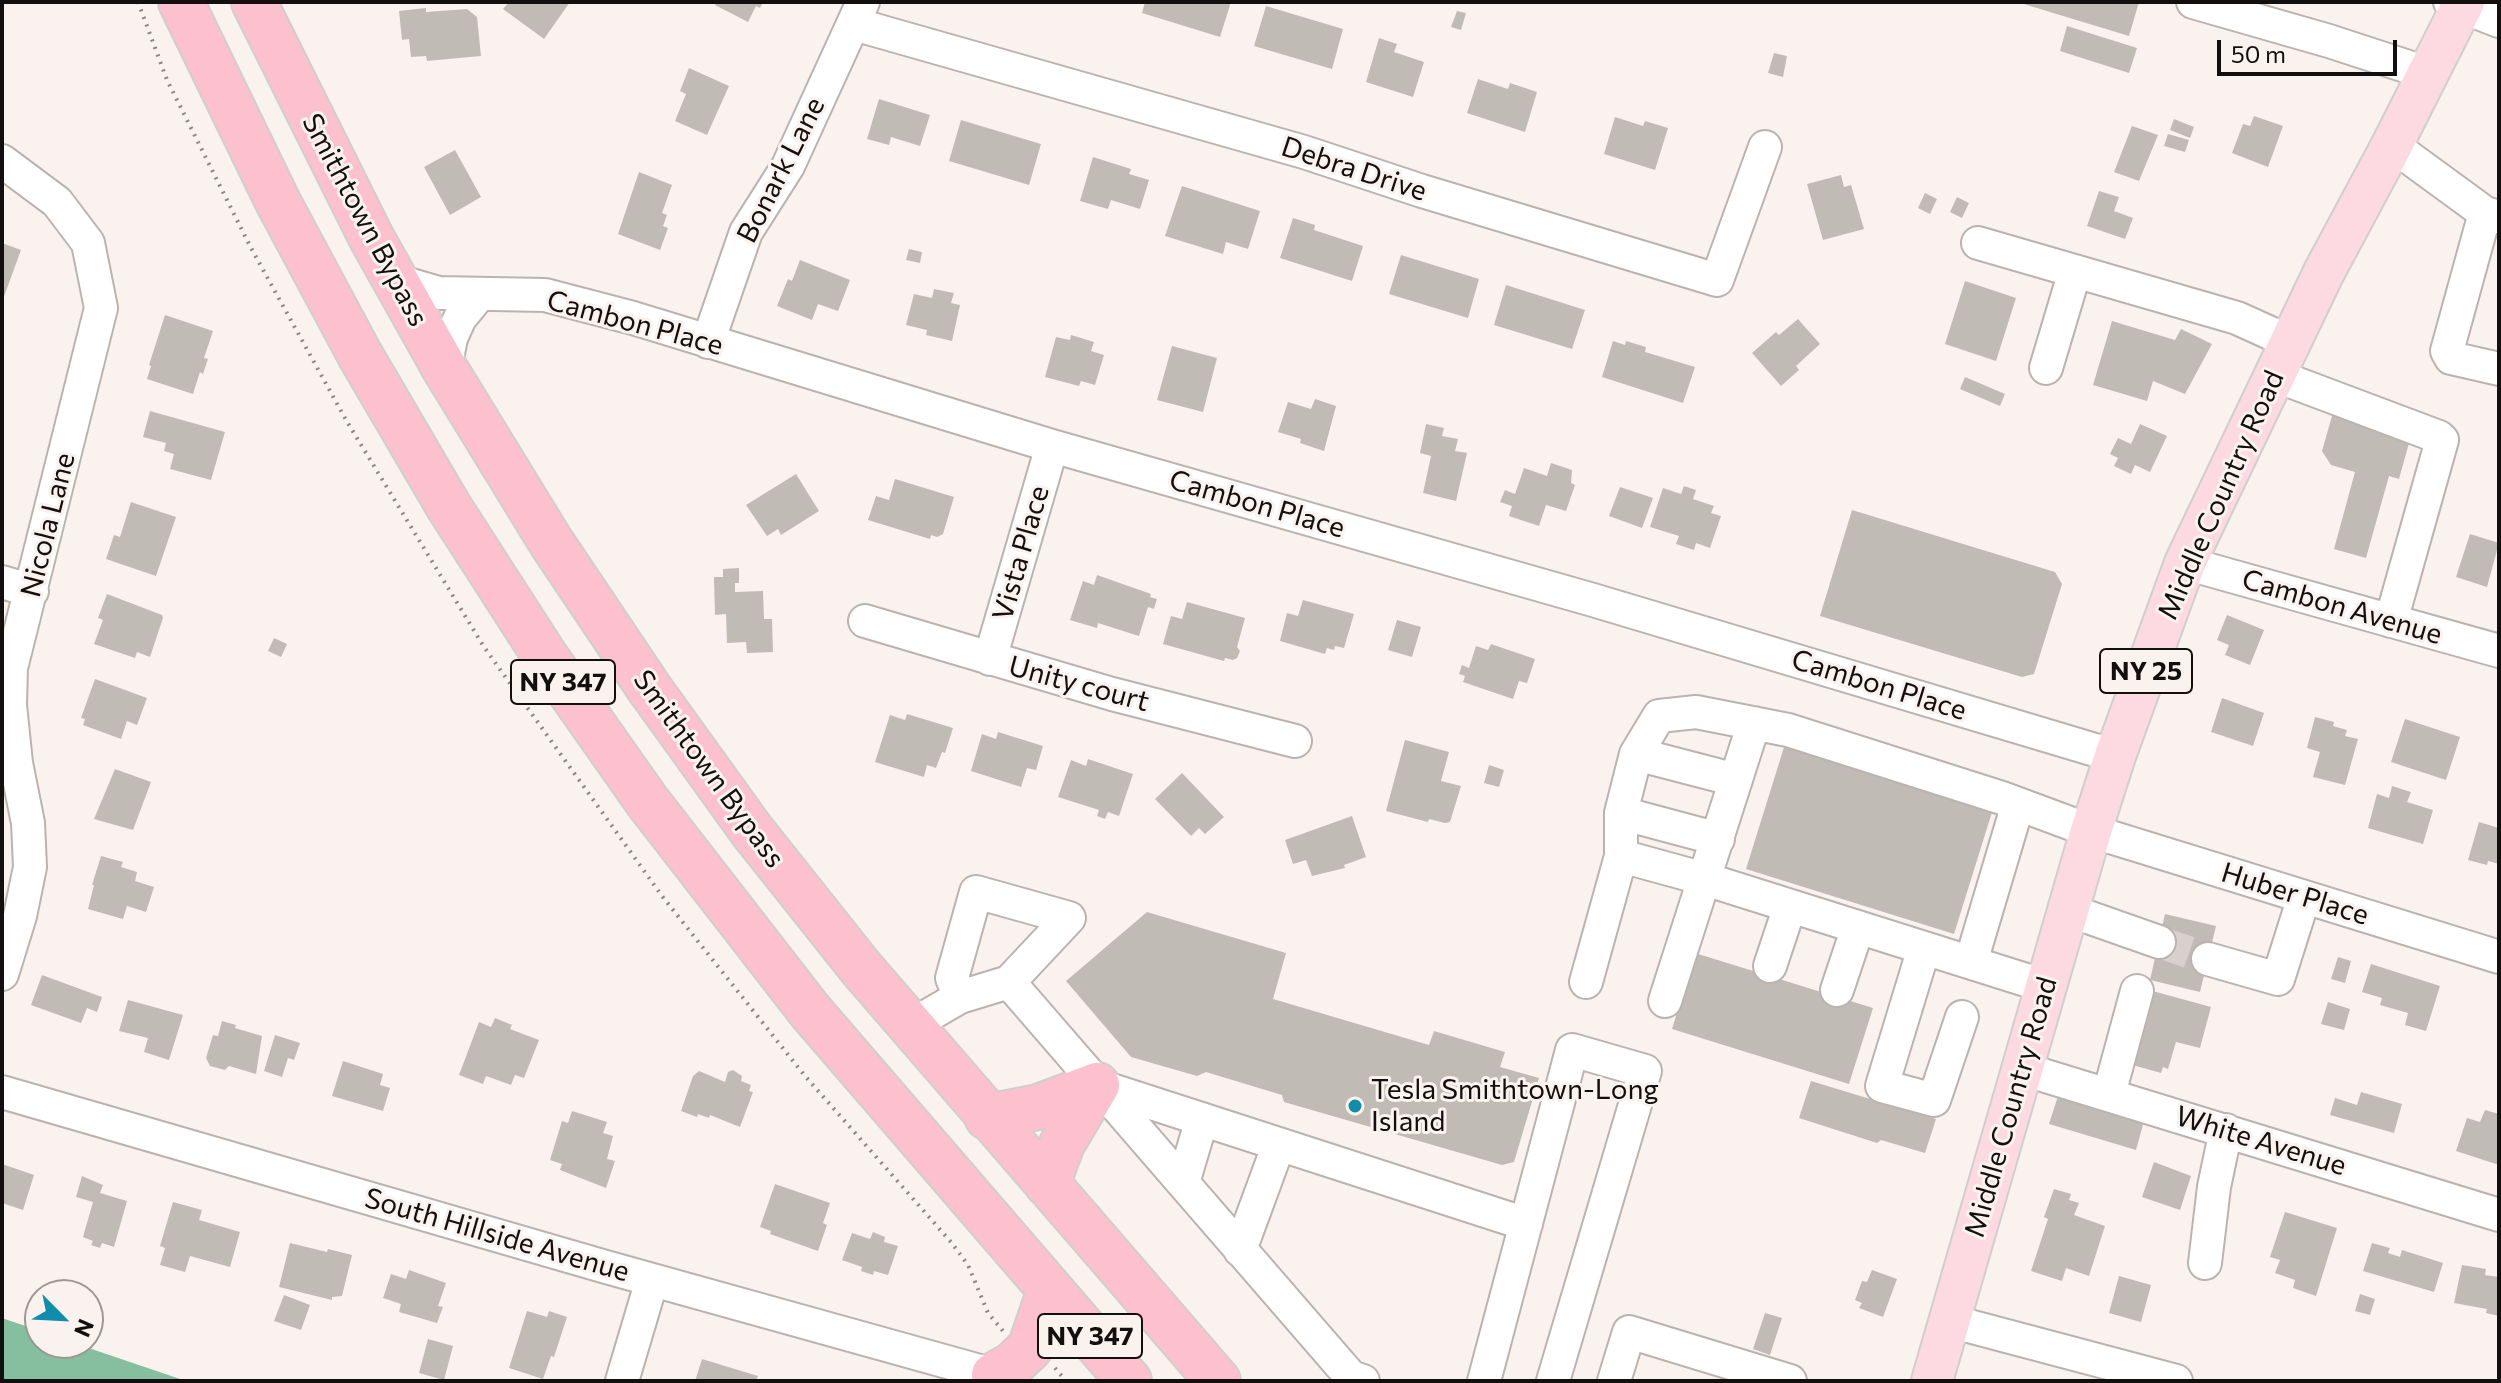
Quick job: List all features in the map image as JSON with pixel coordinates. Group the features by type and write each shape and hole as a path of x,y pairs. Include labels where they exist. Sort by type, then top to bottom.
{"highway":[{"name":"NY 347","path":"181,2 271,189 360,355 449,507 545,656 647,801 754,942 866,1079 1129,1381"},
{"name":"Smithtown Bypass","path":"254,2 394,280 445,369 551,542 657,700 806,900 987,1117 1218,1381"},
{"path":"987,1117 1038,1107 1097,1085"},
{"path":"1047,1184 1062,1144 1097,1085"},
{"path":"1002,1378 1030,1348 1050,1290"}],"main road":[{"name":"Middle Country Road","path":"1932,1381 2091,831 2185,563 2282,359 2392,145 2458,3"}],"street":[{"path":"2193,2 2427,73"},
{"path":"2458,3 2499,21"},
{"name":"Debra Drive","path":"858,13 1422,191 1717,280 1765,147"},
{"name":"Bonark Lane","path":"708,342 746,232 788,166 858,13"},
{"path":"2392,145 2492,215 2447,351 2451,358 2499,369"},
{"name":"Nicola Lane","path":"2,161 57,202 88,243 101,308 17,586 10,705 16,763 28,823 30,867 20,916 2,974"},
{"path":"1978,243 2237,318 2282,359 2442,440 2391,621"},
{"path":"2046,368 2075,271"},
{"name":"Cambon Place","path":"394,280 439,293 545,295 1052,446 1593,600 2115,756"},
{"path":"445,369 451,338 460,318 478,296"},
{"name":"Vista Place","path":"990,659 1052,446"},
{"name":"Cambon Avenue","path":"2185,563 2499,651"},
{"name":"Unity court","path":"865,621 1112,694 1295,741"},
{"name":"Huber Place","path":"1636,754 1659,716 1696,712 1788,730 2018,804 2091,831 2499,957"},
{"path":"1665,1001 1754,723"},
{"path":"1586,982 1621,856 1621,813 1636,754 1736,780"},
{"path":"1971,962 2018,804"},
{"path":"1621,813 1718,839"},
{"path":"1621,856 1705,879 2045,986"},
{"path":"910,1026 960,997 1009,982 1069,918 976,892 952,978 960,997"},
{"path":"2218,962 2278,979 2304,897"},
{"path":"1770,966 1790,906"},
{"path":"2068,910 2159,942"},
{"path":"1837,990 1858,927"},
{"path":"1924,948 1882,1086 1934,1100 1962,1017"},
{"path":"1009,982 1351,1377 1363,1381"},
{"path":"2109,1094 2137,991"},
{"path":"1484,1381 1572,1050 1645,1071 1553,1381"},
{"name":"White Avenue","path":"2023,1069 2499,1215"},
{"path":"1097,1085 1526,1224"},
{"name":"South Hillside Avenue","path":"2,1092 1002,1378"},
{"path":"1183,1183 1202,1119"},
{"path":"2205,1263 2214,1187 2226,1130"},
{"path":"1240,1250 1279,1144"},
{"path":"622,1381 652,1280"},
{"path":"1950,1321 2176,1381"},
{"path":"1614,1381 1629,1332 1790,1381"}],"green space":[{"path":"2,1318 24,1326 24,1359 104,1359 104,1353 186,1381 2,1381"}],"building":[{"path":"509,2 570,2 544,39 503,9"},
{"path":"716,2 763,2 760,8 756,6 748,22 715,5"},
{"path":"1145,2 1231,2 1220,37 1142,13"},
{"path":"2017,2 2139,2 2129,36"},
{"path":"1266,6 1343,29 1332,69 1254,46"},
{"path":"426,8 426,12 467,9 477,17 481,56 427,61 426,56 411,57 409,39 402,40 399,11"},
{"path":"1457,11 1466,13 1461,30 1451,27"},
{"path":"2067,26 2137,48 2129,73 2060,51"},
{"path":"1379,38 1397,44 1394,52 1424,62 1413,97 1366,82"},
{"path":"1774,53 1787,56 1783,77 1768,73"},
{"path":"689,68 729,86 707,135 675,121 686,94 680,91"},
{"path":"1478,79 1508,89 1510,83 1537,92 1525,132 1467,113"},
{"path":"879,99 930,115 920,146 891,137 889,145 867,139"},
{"path":"2254,116 2283,126 2268,167 2232,153 2243,124 2250,126"},
{"path":"1615,117 1643,126 1645,121 1668,128 1655,170 1604,154"},
{"path":"2174,119 2194,127 2190,138 2170,130"},
{"path":"961,120 1041,144 1029,185 949,161"},
{"path":"2132,126 2158,135 2139,181 2114,172"},
{"path":"2168,134 2189,140 2185,152 2164,146"},
{"path":"455,150 481,197 450,215 424,167"},
{"path":"1093,157 1131,169 1129,174 1149,180 1140,209 1111,200 1108,209 1080,201"},
{"path":"639,172 672,185 662,213 667,215 663,226 668,228 660,250 618,234"},
{"path":"1841,175 1844,187 1851,185 1864,229 1823,240 1807,184"},
{"path":"1182,186 1260,211 1248,249 1226,242 1223,254 1165,236"},
{"path":"2099,191 2119,197 2114,211 2133,218 2125,239 2087,226"},
{"path":"1925,193 1937,199 1930,214 1918,208"},
{"path":"1957,197 1969,203 1962,218 1950,212"},
{"path":"1293,218 1315,225 1314,230 1363,246 1352,281 1280,258"},
{"path":"2,243 21,250 2,302"},
{"path":"909,249 922,252 920,263 906,260"},
{"path":"1401,255 1479,279 1468,318 1389,294"},
{"path":"800,260 850,280 838,311 818,304 812,320 777,306"},
{"path":"1965,281 2016,298 1996,361 1945,344"},
{"path":"1506,285 1585,310 1572,349 1494,325"},
{"path":"934,289 954,293 951,303 960,305 952,341 926,335 927,330 906,325 914,294 932,298"},
{"path":"165,315 213,331 204,358 208,359 193,394 147,379"},
{"path":"1798,319 1820,344 1796,366 1799,370 1781,386 1752,353 1776,332 1779,335"},
{"path":"2112,321 2175,340 2181,329 2212,344 2185,394 2153,381 2147,401 2093,385"},
{"path":"1071,335 1094,342 1091,351 1104,355 1095,385 1081,381 1079,386 1045,377 1056,337 1070,340"},
{"path":"1613,341 1646,347 1645,352 1695,367 1683,403 1602,377"},
{"path":"1172,346 1217,358 1203,412 1157,400"},
{"path":"1965,377 2005,394 2000,406 1960,389"},
{"path":"1315,399 1336,406 1324,451 1278,432 1288,402 1311,409"},
{"path":"2334,409 2411,436 2399,479 2389,476 2366,558 2334,549 2355,472 2331,465 2322,451"},
{"path":"150,411 225,432 211,480 170,469 174,454 164,451 166,443 143,437"},
{"path":"1426,424 1444,428 1442,436 1458,439 1455,451 1467,453 1456,501 1423,493 1431,456 1420,453"},
{"path":"2140,424 2167,436 2150,472 2135,465 2131,474 2114,466 2118,458 2110,454 2118,438 2131,444"},
{"path":"1551,463 1572,470 1571,483 1575,485 1566,511 1546,505 1539,526 1509,516 1512,506 1500,502 1505,490 1515,494 1524,468 1547,476"},
{"path":"796,474 819,511 781,535 778,529 767,536 746,505"},
{"path":"895,479 954,497 943,534 937,537 931,535 930,539 868,520 876,496 889,500"},
{"path":"1684,486 1696,490 1693,499 1714,506 1711,513 1721,516 1710,548 1696,543 1694,550 1676,544 1679,536 1650,527 1663,488 1681,494"},
{"path":"1620,487 1653,498 1642,528 1609,516"},
{"path":"131,502 176,517 156,576 106,559 114,535 120,537"},
{"path":"1852,510 2055,572 2062,584 2034,674 2022,677 1820,616"},
{"path":"2470,534 2499,543 2487,587 2456,577"},
{"path":"739,568 739,583 735,583 735,592 763,591 764,619 772,619 773,652 747,653 746,642 727,643 726,614 715,615 714,577 723,577 723,569"},
{"path":"1097,575 1151,594 1150,597 1157,599 1154,609 1148,607 1139,636 1098,623 1097,628 1070,620 1083,581 1094,585"},
{"path":"107,594 162,615 150,657 137,652 135,658 94,644 103,620 98,618"},
{"path":"1303,600 1354,614 1344,648 1327,648 1325,654 1280,641 1287,613 1298,616"},
{"path":"1187,602 1245,618 1237,658 1225,658 1224,661 1163,644 1171,616 1182,619"},
{"path":"2227,615 2264,630 2250,665 2225,655 2229,645 2217,640"},
{"path":"1397,620 1421,627 1412,657 1388,650"},
{"path":"274,638 287,644 281,657 268,651"},
{"path":"1491,644 1535,659 1527,683 1519,681 1513,699 1463,682 1465,676 1459,674 1462,665 1469,668 1476,646 1488,650"},
{"path":"95,679 147,698 137,725 127,721 121,739 83,725 85,719 81,718"},
{"path":"2222,698 2264,713 2253,746 2211,732"},
{"path":"907,714 953,728 945,753 942,752 936,768 927,765 924,777 875,762 890,715 905,720"},
{"path":"2315,717 2334,722 2333,726 2347,730 2345,736 2358,739 2345,785 2313,777 2320,752 2307,748"},
{"path":"2405,719 2460,737 2446,780 2391,762"},
{"path":"998,732 1043,746 1036,770 1027,768 1021,787 971,771 982,734 996,739"},
{"path":"1405,740 1449,752 1441,781 1461,786 1450,822 1429,819 1428,822 1386,811"},
{"path":"1785,744 1993,809 1954,934 1746,869"},
{"path":"1088,759 1133,774 1119,816 1108,812 1105,819 1097,816 1099,810 1058,797 1071,760 1086,766"},
{"path":"1489,765 1504,770 1499,787 1484,783"},
{"path":"115,769 151,782 133,830 94,819"},
{"path":"1182,773 1224,817 1205,834 1199,828 1191,836 1155,799"},
{"path":"2392,786 2411,792 2407,802 2433,810 2423,844 2368,828 2377,794 2389,798"},
{"path":"1352,816 1366,857 1344,865 1345,868 1312,876 1306,860 1293,864 1285,840"},
{"path":"2479,822 2499,828 2499,864 2488,861 2487,865 2468,860"},
{"path":"101,856 123,862 121,867 137,872 135,881 154,887 146,912 127,906 123,919 88,909"},
{"path":"1147,912 1286,953 1273,999 1429,1045 1434,1031 1505,1052 1500,1067 1539,1078 1514,1162 1502,1165 1284,1102 1282,1095 1206,1072 1197,1076 1131,1057 1066,981"},
{"path":"2165,914 2216,926 2200,992 2150,980"},
{"path":"1695,953 1873,1008 1849,1084 1672,1029"},
{"path":"2338,957 2351,961 2345,983 2331,979"},
{"path":"2371,964 2440,986 2426,1031 2405,1025 2408,1013 2380,1005 2382,998 2362,992"},
{"path":"42,975 102,997 97,1012 87,1008 81,1023 31,1005"},
{"path":"2149,990 2211,1007 2200,1048 2176,1042 2168,1069 2163,1067 2161,1073 2129,1064"},
{"path":"128,1000 183,1015 169,1060 144,1052 148,1038 119,1031"},
{"path":"2328,1002 2350,1009 2344,1030 2321,1024"},
{"path":"495,1018 512,1025 510,1029 539,1040 524,1078 515,1075 511,1085 486,1076 483,1084 459,1075 479,1022 491,1027"},
{"path":"222,1021 262,1036 256,1074 229,1066 225,1070 210,1066 206,1058 213,1035 218,1036"},
{"path":"275,1035 300,1043 294,1060 288,1058 282,1077 264,1071"},
{"path":"343,1061 383,1074 380,1085 390,1088 383,1111 332,1096"},
{"path":"733,1070 742,1076 741,1081 751,1085 749,1091 753,1092 740,1127 710,1115 709,1118 698,1114 697,1117 681,1111 693,1076 699,1071 725,1082 728,1072"},
{"path":"1811,1081 1936,1119 1925,1153 1881,1140 1877,1143 1799,1118"},
{"path":"2361,1092 2402,1104 2394,1133 2330,1115 2335,1098 2357,1105"},
{"path":"2058,1096 2144,1121 2136,1150 2049,1124"},
{"path":"2485,1110 2499,1114 2499,1165 2456,1151 2467,1118 2480,1122"},
{"path":"572,1111 607,1122 603,1133 613,1136 607,1159 615,1161 606,1188 560,1170 562,1164 550,1160 562,1121 568,1123"},
{"path":"2154,1162 2191,1176 2180,1210 2142,1197"},
{"path":"2,1164 34,1175 23,1210 2,1203"},
{"path":"82,1176 103,1185 100,1193 127,1201 114,1247 102,1243 100,1248 83,1237 93,1202 76,1197"},
{"path":"775,1184 830,1203 823,1223 827,1225 818,1251 770,1234 771,1231 760,1227"},
{"path":"2054,1189 2071,1194 2069,1200 2079,1203 2074,1215 2105,1226 2089,1276 2066,1268 2062,1281 2031,1271"},
{"path":"173,1202 202,1210 199,1220 240,1232 230,1267 190,1256 185,1272 160,1265 165,1248 160,1246"},
{"path":"2285,1212 2337,1228 2316,1296 2293,1288 2295,1280 2275,1273 2280,1260 2270,1257"},
{"path":"873,1232 885,1237 884,1242 898,1246 888,1275 874,1271 873,1275 861,1271 862,1267 842,1260 852,1233 870,1239"},
{"path":"290,1243 352,1255 342,1296 332,1297 332,1300 279,1287"},
{"path":"2372,1243 2390,1248 2388,1253 2400,1257 2402,1250 2443,1263 2434,1292 2363,1271"},
{"path":"2462,1265 2486,1269 2485,1275 2499,1277 2499,1316 2486,1313 2487,1309 2454,1303"},
{"path":"409,1270 446,1283 438,1306 443,1307 437,1323 399,1312 401,1304 383,1298 391,1274 406,1279"},
{"path":"1872,1270 1897,1279 1883,1317 1859,1308 1862,1303 1855,1300 1862,1281 1867,1282"},
{"path":"2119,1276 2151,1285 2141,1322 2109,1313"},
{"path":"2360,1294 2375,1299 2370,1315 2355,1311"},
{"path":"284,1295 310,1305 301,1330 274,1321"},
{"path":"527,1311 547,1317 549,1311 567,1317 543,1379 509,1368"},
{"path":"1765,1313 1782,1318 1770,1355 1753,1349"},
{"path":"428,1339 453,1346 444,1380 419,1373"},
{"path":"702,1359 758,1376 756,1381 695,1381"}],"tunnel":[{"path":"2159,942 2208,959"}],"place":[{"name":"Tesla Smithtown-Long Island","path":"1355,1106"}]}
